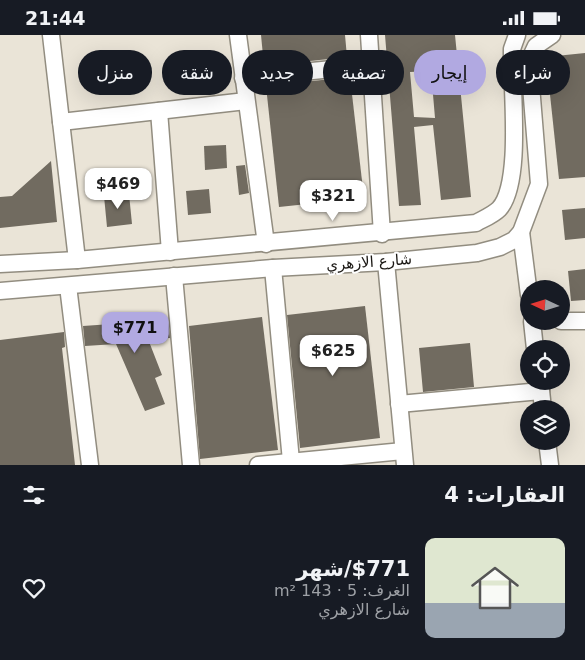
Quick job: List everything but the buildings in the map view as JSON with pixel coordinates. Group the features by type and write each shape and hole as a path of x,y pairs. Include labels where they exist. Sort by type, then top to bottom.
{"street":[{"path":"52,35 77,260"},
{"path":"238,35 242,69"},
{"path":"369,35 370,50"},
{"name":"شارع الازهري","path":"0,264 77,260 266,244 382,234 476,223 499,208 506,196 514,158 511,68 512,49 517,35"},
{"path":"527,280 521,232 539,184 529,61 536,46 552,35"},
{"path":"245,95 266,244"},
{"path":"374,95 382,234"},
{"path":"61,122 246,101"},
{"path":"159,111 170,252"},
{"name":"شارع الازهري","path":"0,291 273,268 386,262 484,252 514,240 521,232"},
{"path":"258,465 291,461 404,458 386,262"},
{"path":"273,268 291,461"},
{"path":"174,276 191,465"},
{"path":"68,286 90,465"},
{"path":"570,321 585,321"},
{"path":"399,404 520,389"},
{"path":"548,450 550,465"}]}
